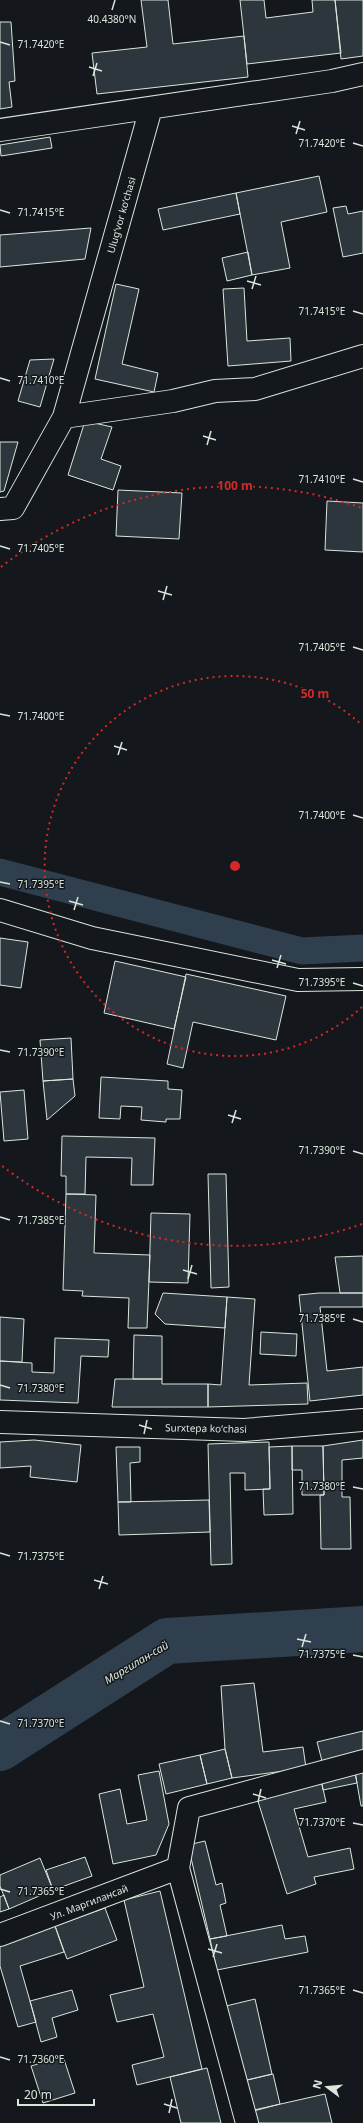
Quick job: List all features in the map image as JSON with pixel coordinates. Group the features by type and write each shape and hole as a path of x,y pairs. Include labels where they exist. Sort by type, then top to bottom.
{"street":[{"path":"0,130 332,81 363,74"},
{"name":"Ulugʻvor koʻchasi","path":"0,509 13,508 64,417 151,108"},
{"path":"64,417 173,401 215,391 255,389 363,356"},
{"path":"0,910 92,938 298,980 363,979"},
{"name":"Surxtepa koʻchasi","path":"0,1422 244,1430 363,1420"},
{"path":"247,2123 178,1868 189,1808 363,1761"},
{"name":"Ул. Маргилансай","path":"0,1936 178,1868"}],"building":[{"path":"141,0 168,0 173,44 244,36 248,77 97,94 92,53 147,47"},
{"path":"240,0 264,0 266,18 313,12 312,0 335,0 341,53 247,64"},
{"path":"335,0 363,0 363,56 341,59"},
{"path":"0,22 11,22 15,81 9,82 12,107 0,109"},
{"path":"50,137 52,148 1,156 0,145"},
{"path":"319,176 327,212 281,222 290,268 252,275 236,193"},
{"path":"236,193 240,214 163,230 158,209"},
{"path":"346,206 348,214 363,211 363,253 343,257 333,208"},
{"path":"91,228 85,259 0,267 0,235"},
{"path":"248,252 252,275 227,281 222,258"},
{"path":"116,284 139,289 122,364 158,373 154,392 95,379"},
{"path":"244,288 247,341 290,338 291,361 228,366 223,289"},
{"path":"54,359 40,407 18,401 30,360"},
{"path":"85,421 112,427 101,459 121,466 113,490 68,475"},
{"path":"0,442 18,442 4,491 0,492"},
{"path":"118,490 182,493 179,539 116,536"},
{"path":"327,501 363,503 363,552 325,550"},
{"path":"0,938 28,942 21,988 0,985"},
{"path":"115,961 186,977 174,1029 104,1013"},
{"path":"186,974 286,996 276,1040 193,1022 183,1068 167,1064"},
{"path":"71,1038 73,1079 43,1081 40,1040"},
{"path":"101,1077 168,1081 168,1089 182,1090 180,1119 166,1119 166,1122 141,1120 142,1107 121,1106 120,1119 99,1118"},
{"path":"73,1079 75,1096 47,1120 43,1081"},
{"path":"24,1090 28,1139 4,1141 0,1092"},
{"path":"62,1136 155,1138 153,1185 131,1185 132,1158 86,1157 85,1194 66,1194 66,1176 61,1176"},
{"path":"208,1174 226,1174 229,1287 211,1288"},
{"path":"66,1194 96,1195 94,1253 150,1255 147,1328 128,1328 129,1298 82,1296 83,1291 63,1290"},
{"path":"151,1213 190,1214 188,1283 149,1282"},
{"path":"363,1256 363,1293 340,1293 335,1257"},
{"path":"163,1293 227,1297 225,1328 165,1324 155,1314"},
{"path":"319,1293 363,1293 363,1307 320,1307 327,1371 363,1367 363,1395 310,1401 299,1295"},
{"path":"227,1297 255,1299 249,1385 307,1383 308,1404 208,1407 208,1384 221,1385"},
{"path":"0,1317 24,1319 22,1362 0,1361"},
{"path":"261,1332 297,1334 296,1356 260,1354"},
{"path":"134,1335 162,1336 162,1379 133,1379"},
{"path":"55,1338 109,1340 108,1357 81,1356 78,1403 0,1400 0,1361 32,1363 32,1372 54,1373"},
{"path":"115,1379 162,1379 162,1384 208,1384 208,1407 112,1407"},
{"path":"34,1440 81,1445 77,1482 30,1477 31,1466 0,1468 0,1442"},
{"path":"363,1440 363,1458 342,1460 342,1497 350,1497 351,1549 321,1549 320,1495 324,1495 323,1446"},
{"path":"269,1442 270,1489 245,1490 245,1473 230,1473 232,1564 211,1565 208,1444"},
{"path":"292,1446 323,1446 324,1495 302,1495 302,1470 292,1470"},
{"path":"292,1446 293,1514 264,1515 263,1489 270,1489 269,1447"},
{"path":"116,1447 140,1447 140,1462 130,1463 131,1502 118,1502"},
{"path":"209,1500 210,1532 119,1535 118,1502"},
{"path":"254,1683 263,1752 303,1747 306,1768 232,1778 225,1749 221,1686"},
{"path":"363,1731 363,1751 322,1761 317,1742"},
{"path":"225,1749 232,1778 207,1784 200,1755"},
{"path":"200,1755 207,1784 166,1794 159,1764"},
{"path":"363,1770 363,1806 361,1806 355,1772"},
{"path":"159,1771 169,1824 156,1855 113,1864 99,1794 120,1789 127,1824 147,1820 138,1775"},
{"path":"355,1772 357,1783 323,1790 321,1780"},
{"path":"321,1780 326,1802 294,1809 308,1857 350,1848 354,1869 314,1877 316,1884 287,1894 256,1795"},
{"path":"205,1841 216,1885 222,1883 226,1903 220,1905 227,1936 210,1939 188,1845"},
{"path":"85,1857 92,1876 53,1890 46,1870"},
{"path":"40,1858 53,1890 9,1909 0,1886 0,1875"},
{"path":"160,1891 202,2069 137,2085 132,2065 164,2057 153,2014 117,2022 110,1995 144,1987 124,1900"},
{"path":"4,1895 9,1909 0,1912 0,1897"},
{"path":"105,1908 117,1940 67,1959 55,1926"},
{"path":"282,1925 285,1939 305,1936 308,1952 217,1970 210,1939"},
{"path":"55,1926 64,1952 20,1966 36,2022 18,2027 0,1966 0,1946"},
{"path":"72,1990 78,2010 52,2018 57,2037 41,2042 30,2001"},
{"path":"255,1999 272,2074 243,2081 226,2006"},
{"path":"63,2056 75,2093 43,2103 31,2066"},
{"path":"207,2068 221,2123 181,2123 170,2077"},
{"path":"273,2074 280,2104 250,2112 243,2081"},
{"path":"325,2094 332,2123 257,2123 254,2110"}],"waterway":[{"path":"0,872 302,951 363,948"},
{"name":"Маргилан-сай","path":"0,1748 167,1641 363,1629"}]}
